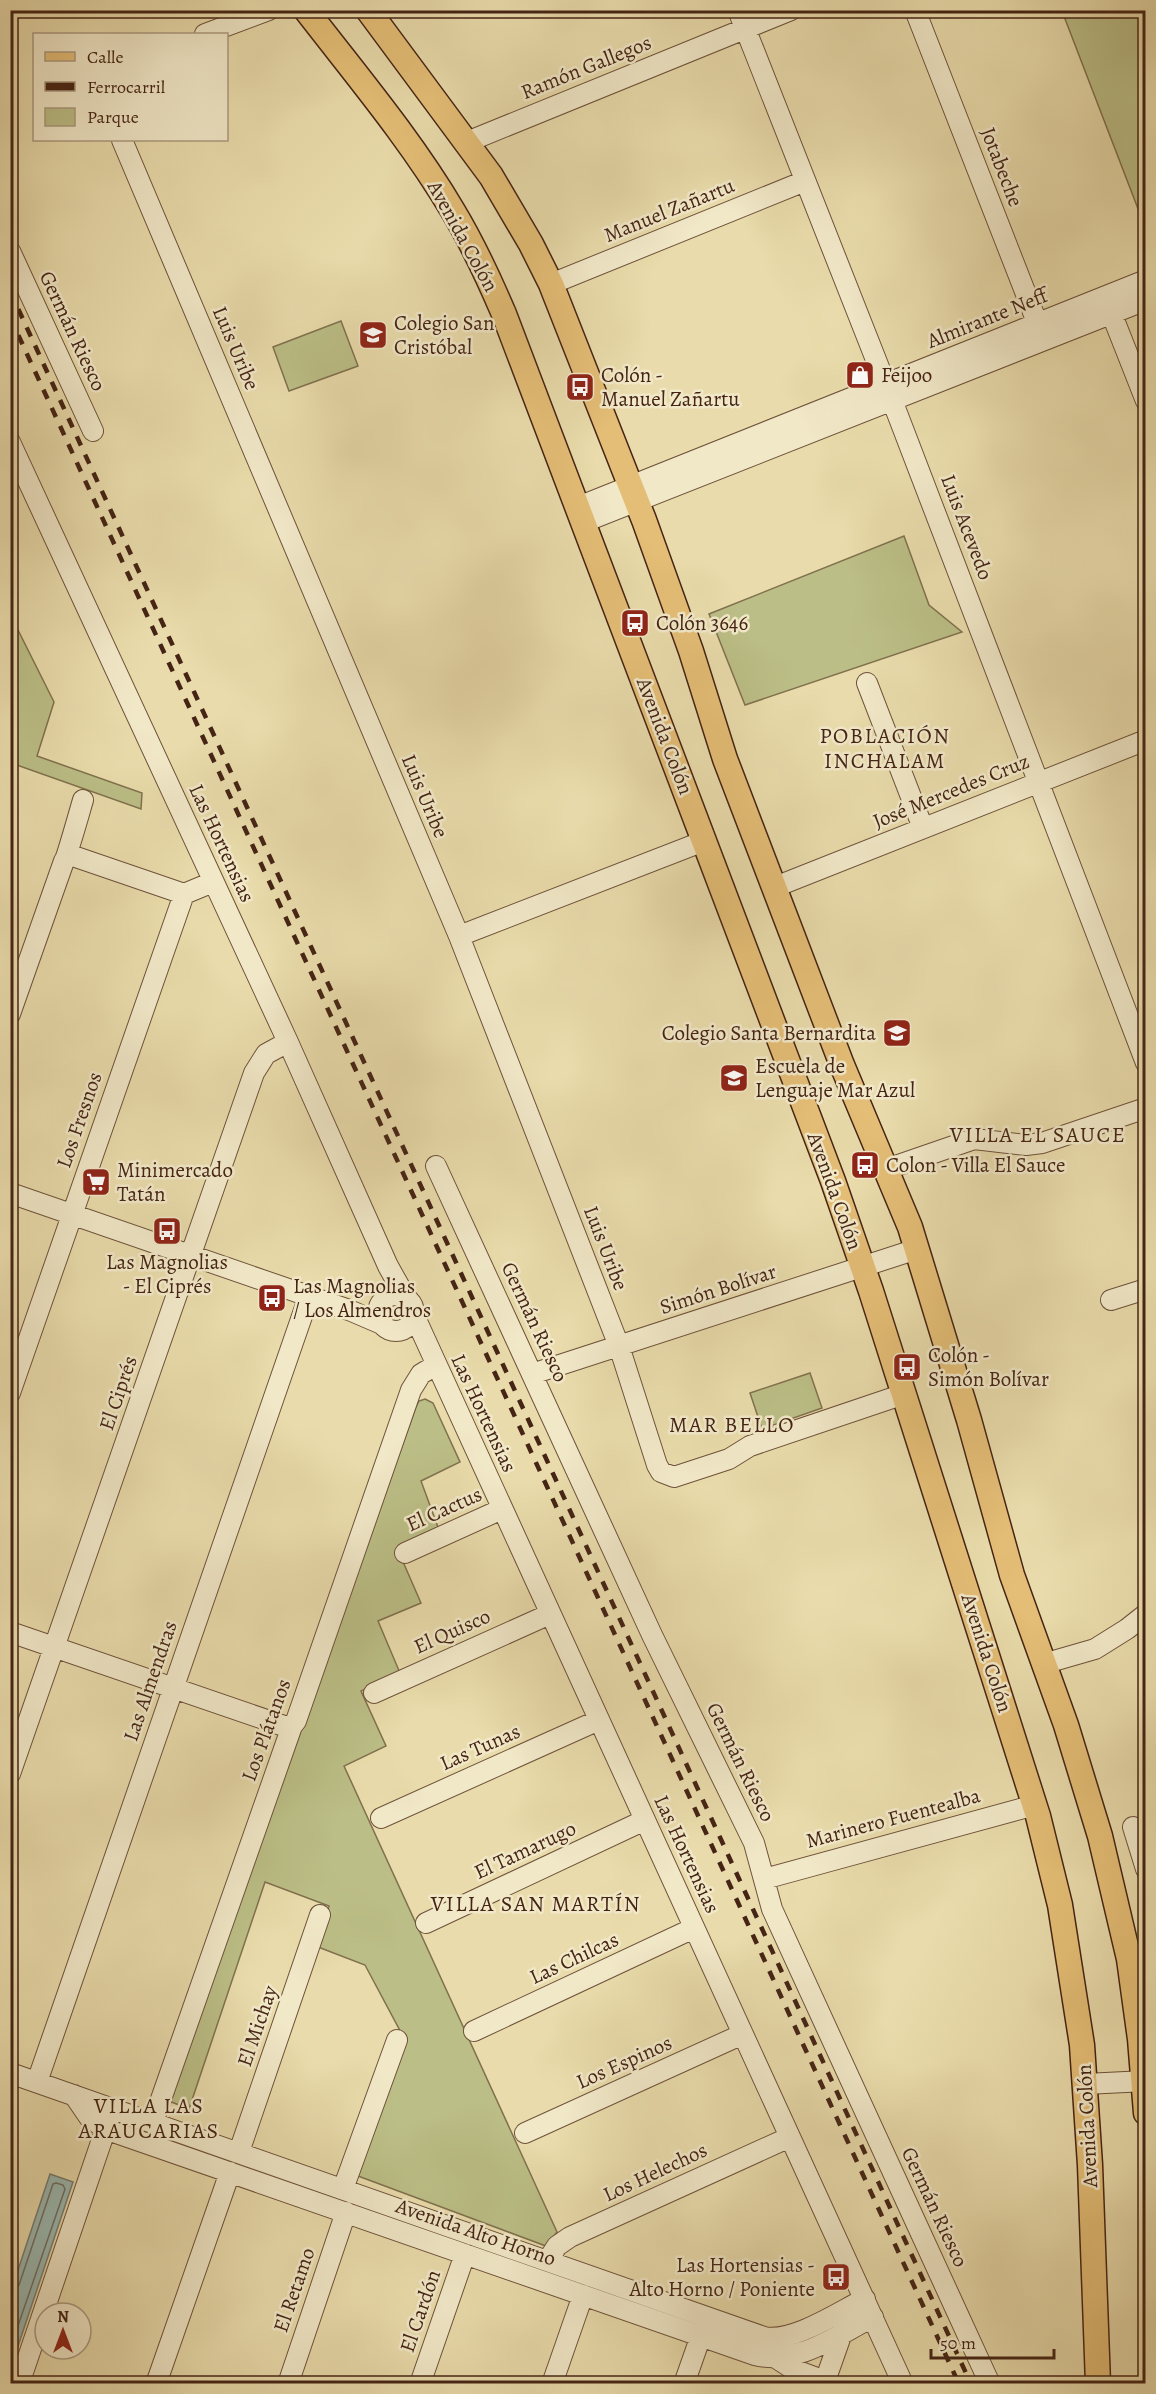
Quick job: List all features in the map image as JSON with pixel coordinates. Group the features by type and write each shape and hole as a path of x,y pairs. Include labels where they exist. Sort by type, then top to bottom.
{"main road":[{"name":"Avenida Colón","path":"306,10 420,160 472,245 504,314 829,1170 863,1267 1035,1804 1053,1874 1070,1957 1085,2084 1098,2384"},
{"path":"368,10 466,142 512,209 551,284 634,493 688,642 725,759 842,1065 887,1169 917,1249 1012,1575 1089,1795 1113,1886 1135,1999 1146,2113"}],"street":[{"path":"208,33 269,10"},
{"name":"Luis Acevedo","path":"738,10 889,392 1146,1063"},
{"name":"Ramón Gallegos","path":"466,142 790,10"},
{"name":"Jotabeche","path":"915,10 1041,332"},
{"name":"Luis Uribe","path":"122,141 459,936 619,1346 661,1472 668,1476 681,1475 729,1459 750,1446 904,1394"},
{"name":"Manuel Zañartu","path":"551,284 805,181"},
{"name":"Germán Riesco","path":"10,251 93,431"},
{"name":"Almirante Neff","path":"581,514 1108,305 1146,280"},
{"name":"Almirante Neff","path":"1108,305 1146,300"},
{"path":"1108,305 1146,401"},
{"name":"Las Hortensias","path":"10,442 288,1042 388,1266 410,1307 903,2384"},
{"path":"867,683 923,828"},
{"name":"José Mercedes Cruz","path":"775,887 1146,740"},
{"path":"10,1014 67,856 68,843 83,800"},
{"path":"459,936 704,841"},
{"path":"67,856 73,856 184,894 213,882"},
{"name":"Los Fresnos","path":"10,1393 184,894"},
{"name":"El Ciprés","path":"10,1774 257,1066 273,1048 288,1042"},
{"path":"887,1169 974,1138 1026,1145 1042,1143 1146,1108"},
{"name":"Germán Riesco","path":"436,1166 652,1635 754,1843 772,1909 990,2384"},
{"name":"Las Hortensias","path":"10,1193 349,1310 414,1336 427,1345"},
{"name":"Simón Bolívar","path":"532,1374 917,1249"},
{"name":"Las Hortensias","path":"384,1301 389,1284 388,1266"},
{"path":"1112,1300 1146,1289"},
{"path":"349,1310 384,1301 394,1295 410,1307 408,1326 392,1328 379,1312 384,1301"},
{"name":"Las Almendras","path":"36,2082 309,1296"},
{"name":"Los Plátanos","path":"153,2122 411,1390 421,1374 436,1365"},
{"name":"El Cactus","path":"405,1553 502,1509"},
{"name":"El Quisco","path":"374,1692 550,1614"},
{"path":"1043,1664 1095,1649 1146,1614"},
{"path":"10,1632 284,1726 292,1726"},
{"name":"Las Tunas","path":"381,1818 599,1720"},
{"name":"Marinero Fuentealba","path":"764,1878 1035,1804"},
{"name":"El Tamarugo","path":"426,1923 645,1820"},
{"path":"1133,1827 1146,1869"},
{"name":"El Michay","path":"238,2152 320,1915"},
{"name":"Las Chilcas","path":"474,2031 694,1928"},
{"name":"Los Espinos","path":"525,2133 743,2034"},
{"path":"343,2189 397,2040"},
{"name":"Avenida Alto Horno","path":"10,2073 764,2337 784,2338 869,2308"},
{"path":"1085,2084 1144,2081"},
{"name":"Avenida Alto Horno","path":"74,2095 89,2117 105,2129 755,2355 776,2358 803,2353 842,2333 869,2308"},
{"path":"19,2384 112,2108"},
{"name":"Los Helechos","path":"548,2260 557,2246 570,2237 790,2137"},
{"path":"156,2384 230,2172"},
{"name":"El Retamo","path":"288,2384 346,2212"},
{"name":"El Cardón","path":"420,2384 465,2254"},
{"path":"552,2384 583,2295"},
{"path":"684,2384 708,2316"},
{"path":"776,2358 793,2369 824,2382 842,2333"}],"green space":[{"path":"1062,11 1145,11 1145,227"},
{"path":"341,321 358,366 289,391 273,347"},
{"path":"904,536 929,605 962,632 745,705 709,614"},
{"path":"11,616 54,702 37,756 142,793 141,809 11,763"},
{"path":"810,1373 822,1408 762,1429 750,1393"},
{"path":"425,1399 433,1403 460,1462 421,1481 439,1530 397,1548 421,1603 378,1621 400,1673 361,1691 386,1746 344,1766 557,2232 546,2246 358,2176 405,2040 365,1965 318,1947 329,1906 265,1882 189,2109 169,2101 416,1407 419,1401"}],"water":[{"path":"50,2174 73,2182 11,2367 11,2291"}],"railway":[{"path":"10,291 971,2384"},
{"path":"10,317 959,2384"}],"place":[{"name":"Colegio San Cristóbal","path":"373,335"},
{"name":"Feijoo","path":"860,375"},
{"name":"Colón - Manuel Zañartu","path":"580,387"},
{"name":"Colón 3646","path":"635,623"},
{"name":"Colegio Santa Bernardita","path":"897,1033"},
{"name":"Escuela de Lenguaje Mar Azul","path":"734,1078"},
{"name":"Colon - Villa El Sauce","path":"865,1165"},
{"name":"Minimercado Tatán","path":"96,1182"},
{"name":"Las Magnolias - El Ciprés","path":"167,1231"},
{"name":"Las Magnolias / Los Almendros","path":"272,1298"},
{"name":"Colón - Simón Bolívar","path":"907,1367"},
{"name":"Las Hortensias - Alto Horno / Poniente","path":"836,2277"}],"district":[{"name":"POBLACIÓN INCHALAM","path":"885,748"},
{"name":"VILLA EL SAUCE","path":"1038,1135"},
{"name":"MAR BELLO","path":"732,1425"},
{"name":"VILLA SAN MARTÍN","path":"536,1904"},
{"name":"VILLA LAS ARAUCARIAS","path":"149,2118"}]}
